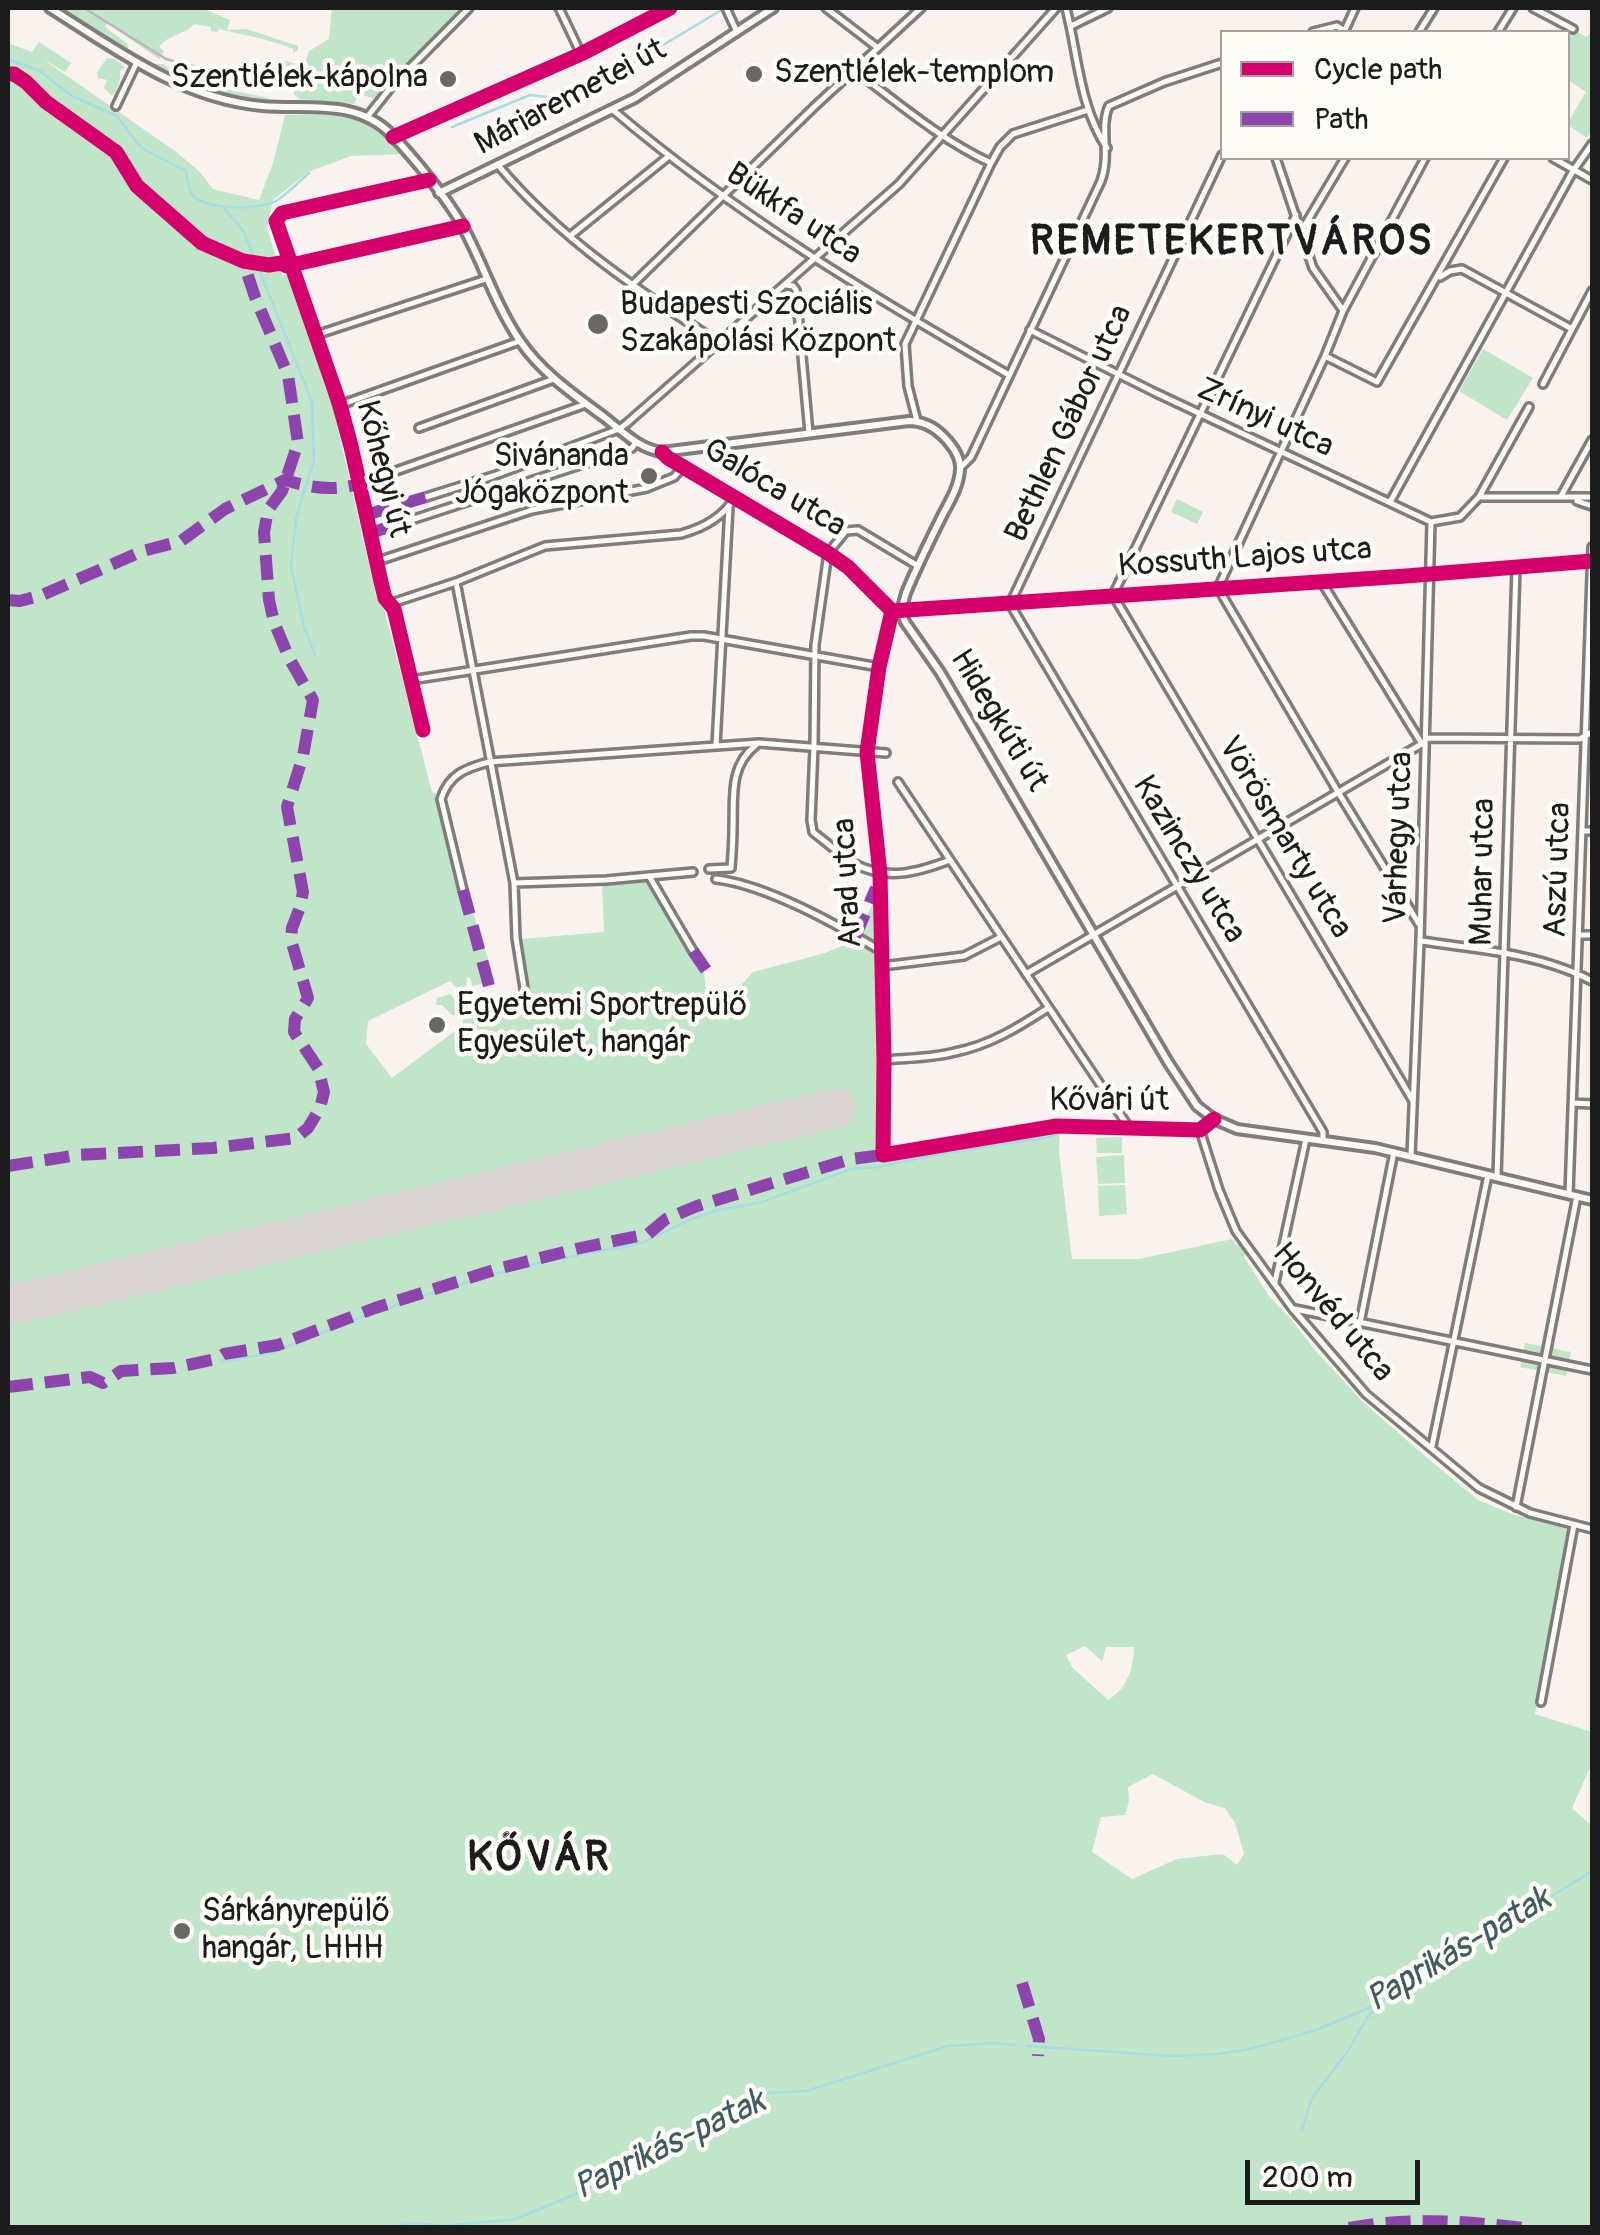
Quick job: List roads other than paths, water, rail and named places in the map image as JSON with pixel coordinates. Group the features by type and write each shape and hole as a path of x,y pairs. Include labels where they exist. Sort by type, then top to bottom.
{"main road":[{"path":"50,8 136,64 194,90 260,106 298,106 368,116 393,136 462,226 520,341 554,379 652,450 662,452 809,430 916,420 934,428 947,439 960,468 954,490 906,592 902,612"},
{"name":"Máriaremetei út","path":"440,194 614,110 773,8"},
{"name":"Hidegkúti út","path":"902,612 904,622 930,654 1191,1099 1214,1119"},
{"path":"1214,1119 1250,1132 1323,1138 1411,1153 1592,1200"}],"street":[{"path":"368,116 469,8"},
{"path":"559,8 581,54"},
{"path":"393,136 581,54 670,8"},
{"path":"726,8 738,32"},
{"path":"826,8 878,48"},
{"path":"631,286 922,8"},
{"path":"426,497 618,429 899,184 1056,8"},
{"path":"1066,8 1088,110 1107,148"},
{"path":"1071,26 1108,8"},
{"path":"1420,30 1434,8"},
{"path":"1499,30 1513,8"},
{"path":"1533,8 1573,29"},
{"path":"116,106 136,64"},
{"path":"960,468 971,457 1101,180 1107,160 1107,111 1114,102 1220,64"},
{"path":"854,70 965,151 991,162"},
{"name":"Bükkfa utca","path":"614,110 722,196 814,260 1009,375"},
{"path":"916,420 908,386 905,344 991,162 1013,134 1088,110"},
{"path":"1097,133 1106,133"},
{"path":"1390,503 1573,170 1592,144"},
{"path":"570,236 669,156"},
{"name":"Bethlen Gábor utca","path":"1010,604 1220,159"},
{"path":"1277,160 1312,268 1343,310"},
{"path":"1300,233 1344,160"},
{"path":"1420,926 1218,588 1343,310 1424,160"},
{"path":"1325,356 1377,382 1503,160"},
{"path":"1556,160 1592,180"},
{"path":"498,165 570,236 631,286 720,342"},
{"path":"308,208 429,180"},
{"path":"1113,596 1296,215"},
{"name":"Kőhegyi út","path":"277,222 340,405 384,596 391,603 423,730"},
{"path":"293,265 462,226"},
{"path":"1438,278 1450,270 1462,269 1572,329"},
{"path":"316,335 486,279"},
{"path":"786,285 796,290 809,430"},
{"path":"1543,384 1592,291"},
{"name":"Zrínyi utca","path":"1030,330 1431,522"},
{"path":"340,405 520,341"},
{"path":"419,428 554,379"},
{"path":"360,484 586,404"},
{"path":"1431,522 1460,517 1479,497 1529,408"},
{"path":"1561,496 1592,440"},
{"path":"408,521 632,448 636,442"},
{"name":"Galóca utca","path":"662,452 828,553 848,567 892,611"},
{"path":"377,561 532,510 646,488 674,477 683,467"},
{"path":"1479,497 1561,496 1592,506"},
{"path":"391,603 545,546 681,534 707,525 734,498"},
{"path":"1570,498 1592,498"},
{"path":"716,745 729,507"},
{"name":"Várhegy utca","path":"1411,1153 1431,522"},
{"path":"838,852 813,832 811,820 814,656 828,553 846,531 858,530 918,566"},
{"name":"Aszú utca","path":"1516,1508 1545,1360 1571,1193 1592,642 1592,547"},
{"name":"Kossuth Lajos utca","path":"902,612 1592,561"},
{"name":"Muhar utca","path":"1432,1448 1452,1342 1495,1174 1516,568"},
{"path":"1321,581 1424,741"},
{"path":"456,582 514,882 516,938 526,1001"},
{"name":"Vörösmarty utca","path":"1113,596 1414,1104"},
{"name":"Kazinczy utca","path":"1010,604 1323,1132 1323,1138"},
{"path":"892,611 902,612"},
{"name":"Arad utca","path":"883,1155 880,874 868,752 879,667 892,611"},
{"path":"411,680 691,636 879,667"},
{"path":"1026,974 1424,741 1580,739 1589,733"},
{"path":"708,869 731,868 732,790 747,752 759,743"},
{"path":"463,890 441,799 453,776 466,768 489,762 759,743 886,752"},
{"path":"898,782 1130,1129"},
{"path":"1582,831 1592,832"},
{"path":"853,863 880,874 913,873 950,860"},
{"path":"514,882 692,872"},
{"path":"649,876 693,951"},
{"path":"716,879 794,904 881,951"},
{"path":"1580,935 1592,936"},
{"path":"882,966 964,956 1001,937"},
{"path":"1420,941 1541,961 1592,981"},
{"path":"884,1060 954,1053 985,1044 1048,1008"},
{"path":"1573,1103 1592,1104"},
{"name":"Kővári út","path":"883,1155 1058,1126 1200,1130 1214,1119"},
{"name":"Honvéd utca","path":"1200,1130 1231,1220 1292,1308 1366,1394 1479,1488 1516,1508 1592,1529"},
{"path":"1274,1284 1306,1139"},
{"path":"1360,1323 1394,1152"},
{"path":"1292,1308 1592,1370"},
{"path":"1541,1702 1574,1525"}],"waterway":[{"path":"452,127 530,95 565,99 600,83 723,9"},
{"path":"8,59 40,71 72,96 117,116 145,150 186,171 192,194 208,204 246,207 270,203 309,173"},
{"path":"222,206 244,232 312,402 314,460 296,518 291,566 304,627 315,655"},
{"path":"1581,934 1585,834"},
{"path":"1134,1122 1197,1124"},
{"path":"1231,1124 1377,1143 1445,1159"},
{"path":"445,1289 519,1267 642,1243 715,1211 762,1202 851,1169 1057,1134"},
{"path":"1457,1162 1592,1195"},
{"path":"222,1362 271,1353 438,1291"},
{"name":"Paprikás-patak","path":"1027,2046 1170,2056 1218,2054 1313,2031 1381,2002 1401,1986 1426,1975 1592,1871"},
{"path":"1302,2129 1312,2098 1379,2004"},
{"name":"Paprikás-patak","path":"383,2228 516,2219 609,2180 680,2143 727,2111 766,2093 806,2091 948,2046 1015,2045"}],"tram line":[{"path":"84,8 166,59 251,81"}],"place":[{"name":"Szentlélek-templom","path":"754,74"},
{"name":"Szentlélek-kápolna","path":"448,79"},
{"name":"Budapesti Szociális Szakápolási Központ","path":"598,324"},
{"name":"Sivánanda Jógaközpont","path":"649,476"},
{"name":"Egyetemi Sportrepülő Egyesület, hangár","path":"437,1025"},
{"name":"Sárkányrepülő hangár, LHHH","path":"182,1931"}],"district":[{"name":"REMETEKERTVÁROS","path":"1232,243"},
{"name":"KŐVÁR","path":"539,1859"}]}
